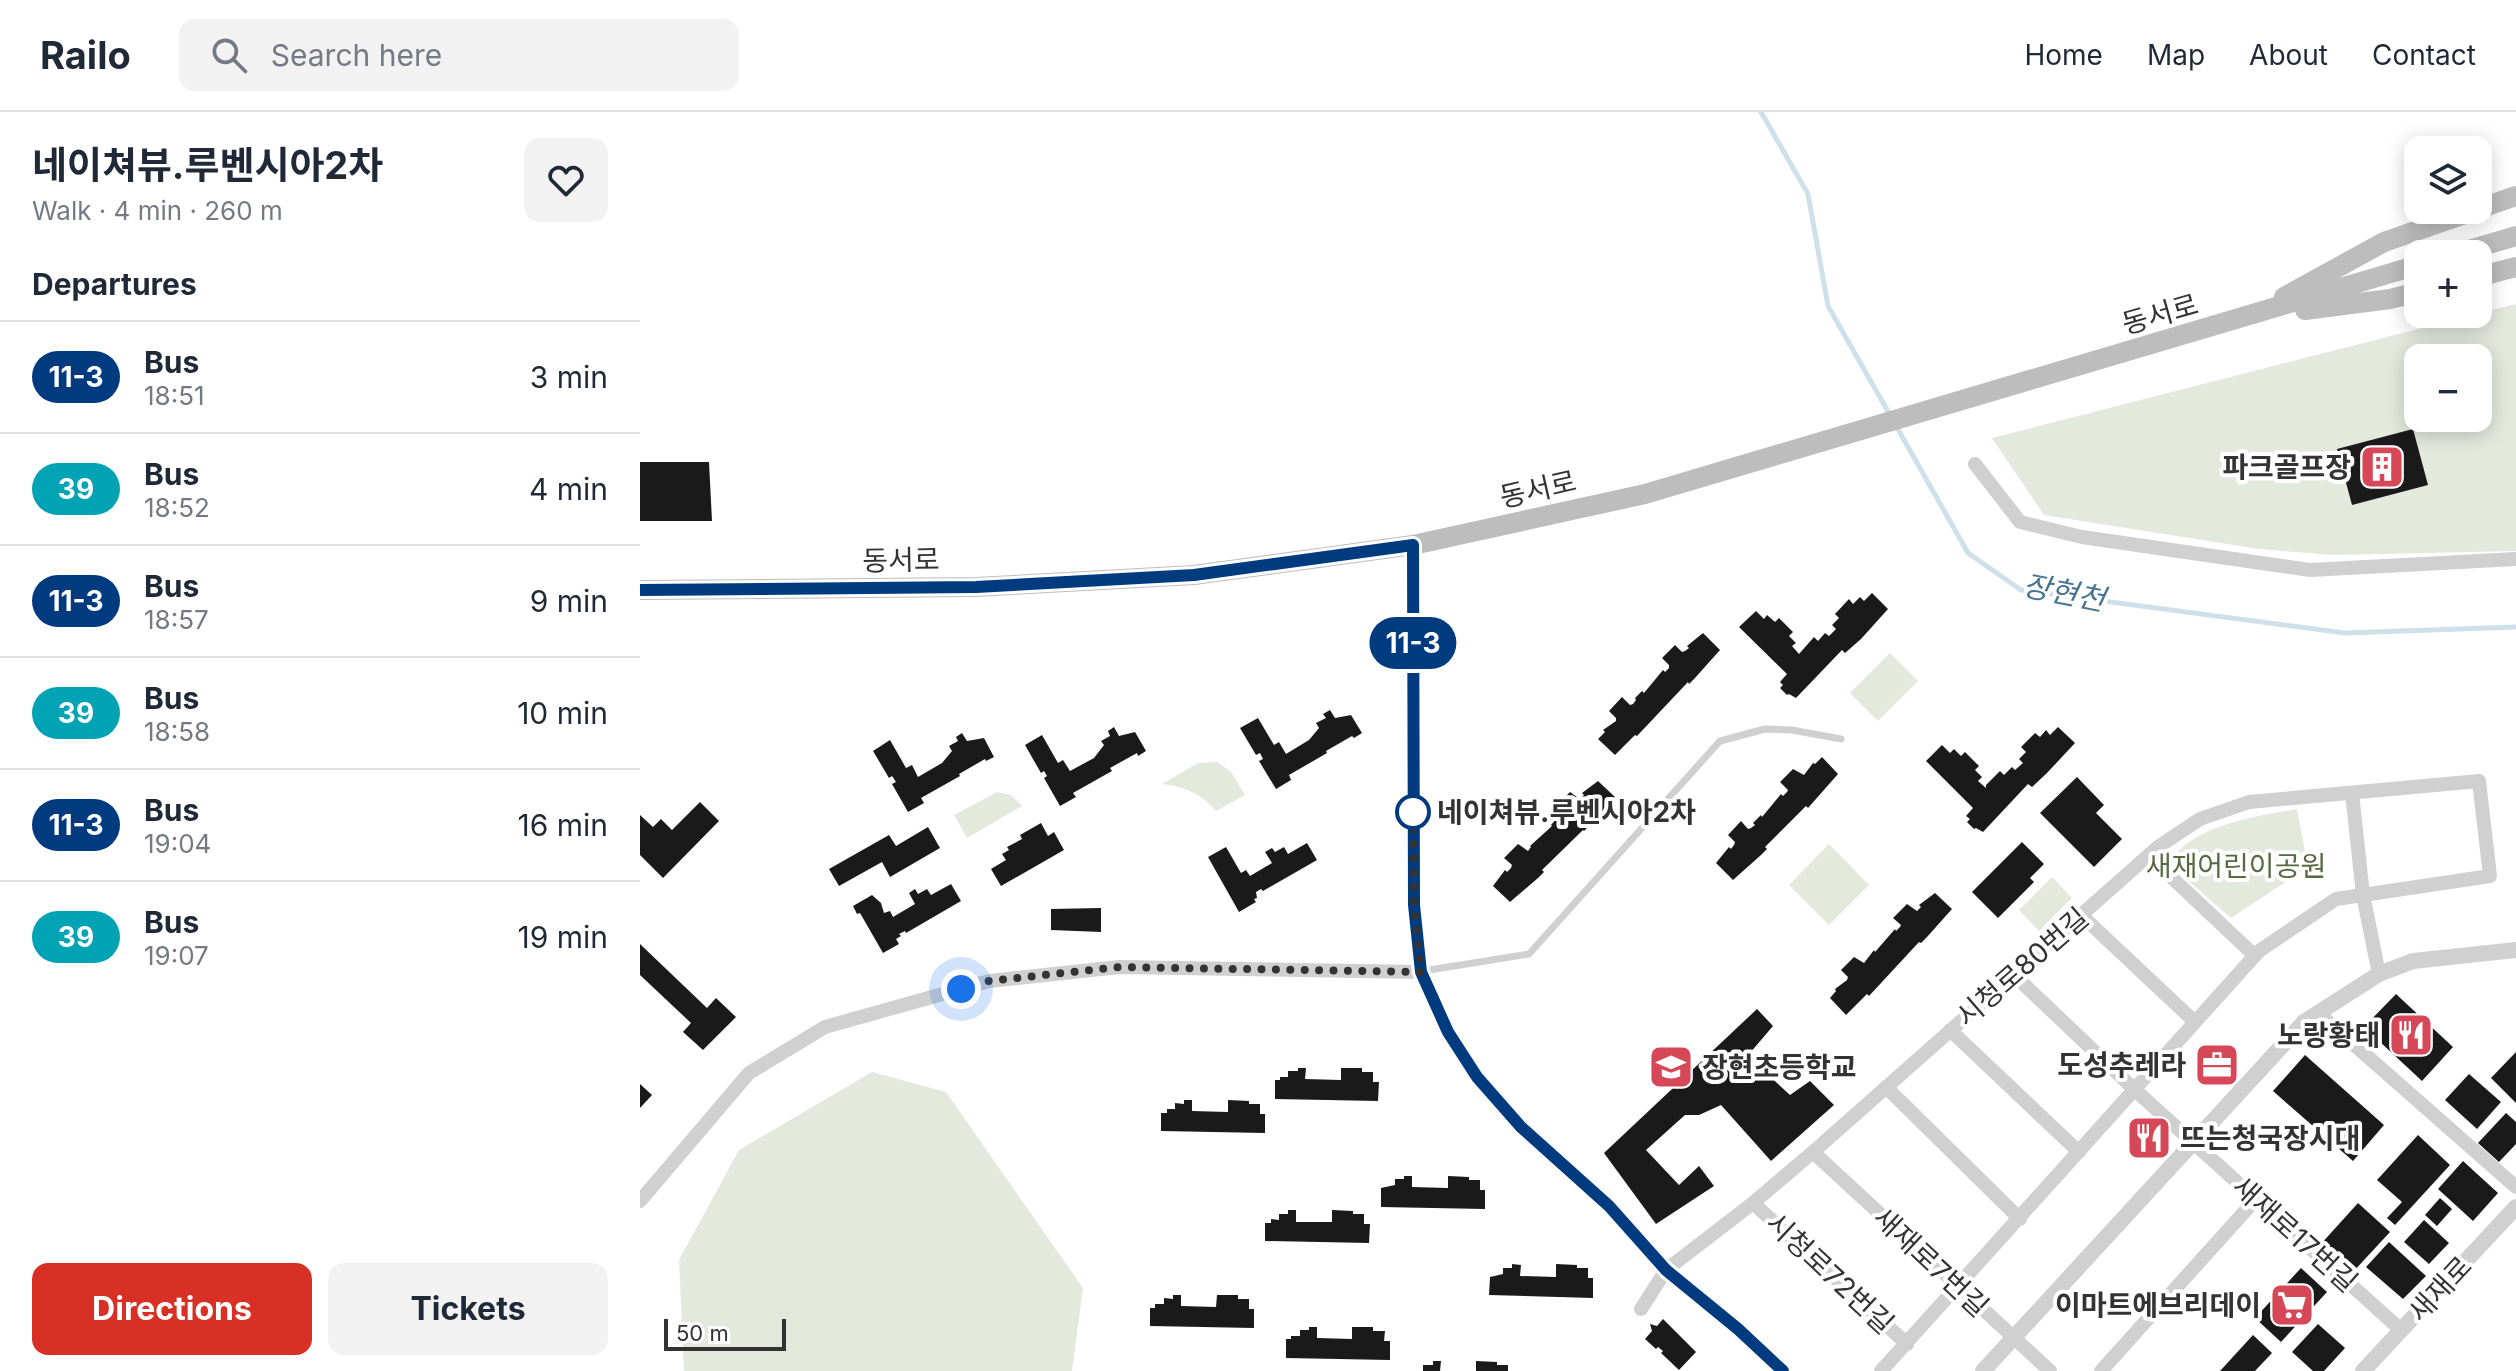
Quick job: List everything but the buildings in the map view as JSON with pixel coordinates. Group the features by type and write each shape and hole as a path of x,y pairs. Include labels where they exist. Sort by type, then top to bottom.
{"main road":[{"path":"2492,205 2516,196"},
{"path":"2249,317 2384,242 2436,224"},
{"path":"2492,243 2516,236"},
{"path":"2492,273 2516,267"},
{"name":"동서로","path":"640,590 976,587 1194,575 1413,545 1645,494 2404,269"},
{"path":"2249,317 2404,296"}],"street":[{"path":"1975,464 2020,522 2082,537 2310,570 2516,559"},
{"path":"1413,545 1414,905 1421,972 1448,1032 1477,1077 1521,1127 1609,1206 1666,1270 1783,1371"},
{"name":"시청로80번길","path":"1641,1309 1666,1270 1753,1203 2149,856 2200,819 2249,802 2479,781 2490,876"},
{"path":"2352,793 2363,895 2379,974"},
{"path":"2149,856 2255,956"},
{"name":"시청로72번길","path":"1881,1371 2255,956 2336,899 2490,876"},
{"path":"2081,915 2195,1022"},
{"path":"1983,1371 2304,1022 2379,974 2413,961 2516,950"},
{"path":"640,1201 749,1073 825,1027 989,981 1119,967 1421,972"},
{"name":"새재로17번길","path":"2013,974 2135,1090 2401,1330"},
{"path":"2318,1013 2516,1187"},
{"path":"1950,1030 2079,1152"},
{"path":"1886,1087 2020,1219"},
{"name":"새재로7번길","path":"1813,1152 2050,1371"},
{"path":"2101,1371 2256,1199"},
{"name":"시청로72번길","path":"1753,1203 1907,1344"},
{"name":"새재로","path":"2363,1371 2516,1207"}],"lane":[{"path":"1421,972 1529,954 1720,741 1765,729 1792,730 1841,739"}],"green space":[{"path":"2516,304 2516,551 2334,555 2259,549 2044,515 1992,438 2422,328 2492,328 2492,310"},
{"path":"1890,653 1918,681 1878,721 1850,693"},
{"path":"1217,762 1231,772 1245,795 1216,811 1192,792 1162,784 1198,763"},
{"path":"997,792 1011,795 1022,806 967,838 954,815"},
{"name":"새재어린이공원","path":"2297,809 2308,867 2231,918 2169,864 2192,840 2208,831 2244,819"},
{"path":"1829,844 1869,885 1829,925 1789,885"},
{"path":"2052,877 2072,898 2039,931 2019,910"},
{"path":"872,1072 946,1092 1083,1288 1072,1371 684,1371 679,1260 739,1150"}],"waterway":[{"name":"장현천","path":"1761,112 1808,194 1828,306 1890,415"},
{"name":"장현천","path":"1895,424 1968,553 2021,590 2345,633 2516,627"}],"bus line":[{"name":"11-3","path":"640,590 976,587 1194,575 1413,545 1414,905 1421,972 1448,1032 1477,1077 1521,1127 1609,1206 1666,1270 1783,1371"}],"place":[{"name":"파크골프장","path":"2382,467"},
{"name":"네이쳐뷰.루벤시아2차","path":"1413,812"},
{"name":"노랑황태","path":"2411,1035"},
{"name":"도성추레라","path":"2217,1065"},
{"name":"장현초등학교","path":"1671,1067"},
{"name":"뜨는청국장시대","path":"2149,1138"},
{"name":"이마트에브리데이","path":"2292,1305"}],"route":[{"path":"961,989 989,981 1119,967 1421,972 1414,905 1413,812"}]}
